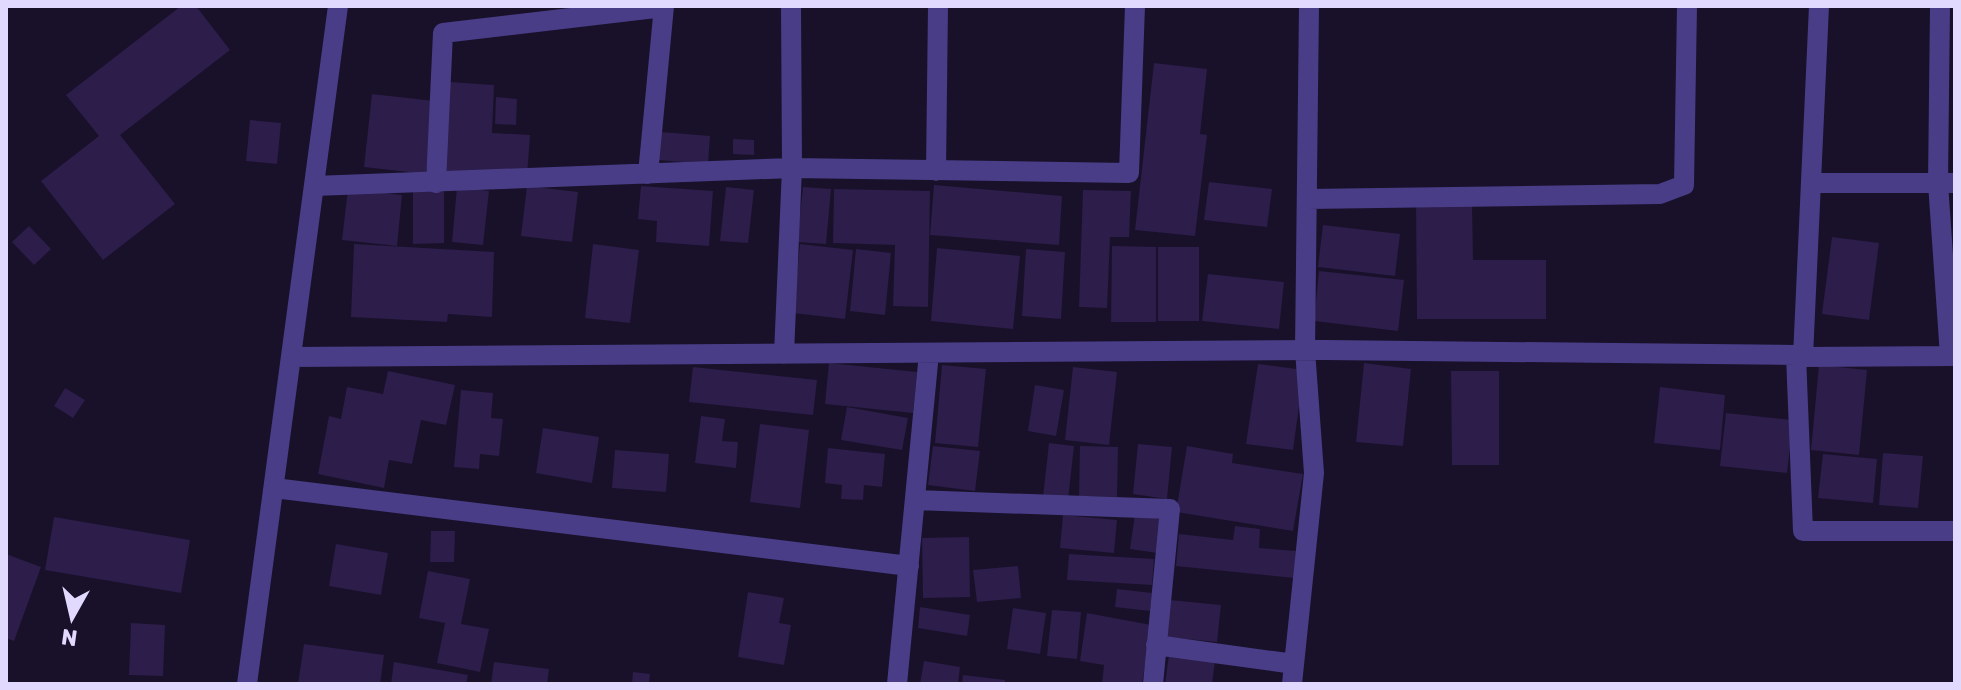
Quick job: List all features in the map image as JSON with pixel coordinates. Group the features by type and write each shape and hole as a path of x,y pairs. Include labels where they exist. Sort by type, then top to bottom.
{"street":[{"path":"247,684 338,6"},
{"path":"436,183 443,33 664,6 648,174"},
{"path":"784,354 792,168 791,6"},
{"path":"936,171 938,6"},
{"path":"314,186 792,168 1129,173 1135,6"},
{"path":"1156,645 1293,674 1314,473 1305,350 1309,6"},
{"path":"1307,199 1660,194 1684,185 1687,6"},
{"path":"1819,6 1812,183 1799,356 1803,531 1955,531"},
{"path":"291,357 1305,350 1953,356 1940,6"},
{"path":"1812,183 1946,183"},
{"path":"897,684 929,353"},
{"path":"274,488 909,566"},
{"path":"915,500 1170,509 1153,684"}],"building":[{"path":"181,6 196,6 230,50 120,135 175,204 103,260 41,181 99,136 66,95"},
{"path":"1154,63 1207,69 1200,134 1207,135 1195,236 1135,230"},
{"path":"450,82 494,85 492,133 530,135 527,176 445,171"},
{"path":"372,94 434,101 426,174 364,167"},
{"path":"496,97 517,99 516,125 495,124"},
{"path":"250,120 281,123 277,164 246,161"},
{"path":"661,132 710,136 708,164 658,160"},
{"path":"733,139 754,140 754,155 733,154"},
{"path":"1209,182 1272,189 1267,227 1204,220"},
{"path":"934,185 1062,196 1059,245 930,235"},
{"path":"527,186 578,192 572,242 521,236"},
{"path":"641,186 713,191 709,246 656,242 657,221 638,219"},
{"path":"457,187 489,191 483,245 452,242"},
{"path":"726,187 754,190 748,243 720,241"},
{"path":"803,187 831,189 826,244 797,242"},
{"path":"348,189 402,195 397,246 342,240"},
{"path":"834,189 930,191 928,307 893,306 895,245 833,243"},
{"path":"413,190 444,190 444,243 413,244"},
{"path":"1083,190 1131,191 1129,237 1110,237 1107,308 1079,307"},
{"path":"1416,204 1472,204 1473,260 1546,260 1546,319 1417,319"},
{"path":"1323,225 1400,234 1395,276 1318,267"},
{"path":"29,226 51,249 34,265 12,242"},
{"path":"1832,237 1879,243 1869,320 1822,314"},
{"path":"354,244 494,252 492,317 448,314 447,322 351,317"},
{"path":"593,244 639,250 630,323 585,318"},
{"path":"800,244 853,250 845,319 793,313"},
{"path":"1112,246 1156,247 1156,322 1111,322"},
{"path":"1158,247 1199,247 1199,321 1158,321"},
{"path":"937,248 1020,256 1013,329 931,321"},
{"path":"856,249 891,253 885,315 850,311"},
{"path":"1026,249 1065,252 1061,319 1022,316"},
{"path":"1319,271 1404,280 1398,331 1314,321"},
{"path":"1208,274 1284,282 1279,329 1202,321"},
{"path":"829,363 917,372 913,413 825,404"},
{"path":"1364,363 1411,369 1403,446 1356,442"},
{"path":"1258,364 1304,370 1293,450 1246,444"},
{"path":"942,365 986,369 978,447 935,443"},
{"path":"1819,365 1867,370 1859,455 1811,450"},
{"path":"693,367 817,380 813,415 689,402"},
{"path":"1073,367 1117,372 1109,445 1065,440"},
{"path":"388,371 455,385 446,425 421,420 412,464 389,460 384,488 318,474 329,416 341,419 347,387 383,394"},
{"path":"1451,371 1499,371 1499,465 1452,465"},
{"path":"1035,385 1064,390 1056,436 1028,431"},
{"path":"1660,387 1725,395 1720,450 1654,443"},
{"path":"65,388 85,400 73,418 54,406"},
{"path":"461,390 493,393 491,418 503,419 499,456 480,454 479,469 454,467"},
{"path":"847,407 908,418 902,450 841,440"},
{"path":"1726,413 1793,420 1787,473 1720,466"},
{"path":"701,416 725,419 722,441 738,442 736,468 695,463"},
{"path":"760,424 809,430 800,508 750,502"},
{"path":"543,428 599,437 592,483 536,473"},
{"path":"1049,443 1074,446 1068,500 1043,497"},
{"path":"1138,444 1172,447 1167,499 1133,494"},
{"path":"933,446 980,451 975,491 928,485"},
{"path":"1080,446 1118,447 1117,497 1079,496"},
{"path":"1187,446 1233,454 1232,463 1303,474 1293,531 1176,512"},
{"path":"828,448 885,454 882,487 864,485 863,500 841,499 842,485 825,483"},
{"path":"615,450 669,454 666,492 612,488"},
{"path":"1883,453 1923,456 1918,508 1879,505"},
{"path":"1823,454 1877,459 1873,503 1818,498"},
{"path":"1135,514 1163,519 1158,553 1130,549"},
{"path":"1063,515 1117,520 1114,553 1060,548"},
{"path":"54,517 190,540 181,593 45,570"},
{"path":"1235,526 1260,529 1259,548 1296,551 1294,578 1176,566 1179,534 1233,540"},
{"path":"431,531 455,531 454,562 430,562"},
{"path":"969,537 970,597 923,598 922,538"},
{"path":"336,544 388,553 381,595 329,586"},
{"path":"6,554 41,567 14,641 6,638"},
{"path":"1069,554 1154,559 1152,585 1067,580"},
{"path":"1018,566 1021,598 977,602 973,570"},
{"path":"428,571 470,579 461,624 489,629 480,672 437,663 445,623 419,618"},
{"path":"1117,589 1152,593 1150,611 1115,607"},
{"path":"748,592 784,598 779,623 791,625 784,665 738,657"},
{"path":"1170,600 1221,605 1217,642 1166,637"},
{"path":"920,607 970,615 967,636 918,628"},
{"path":"1013,608 1046,613 1040,654 1007,649"},
{"path":"1052,610 1081,612 1077,659 1047,656"},
{"path":"1087,613 1151,625 1142,684 1102,684 1104,665 1080,661"},
{"path":"131,623 165,625 163,676 129,675"},
{"path":"304,644 384,655 380,684 298,684"},
{"path":"1169,655 1215,661 1212,684 1165,684"},
{"path":"924,661 960,667 958,684 920,684"},
{"path":"394,662 468,675 466,684 391,684"},
{"path":"494,662 549,669 547,684 491,684"},
{"path":"633,672 650,674 649,684 632,684"},
{"path":"963,675 1005,680 1005,684 962,684"}]}
